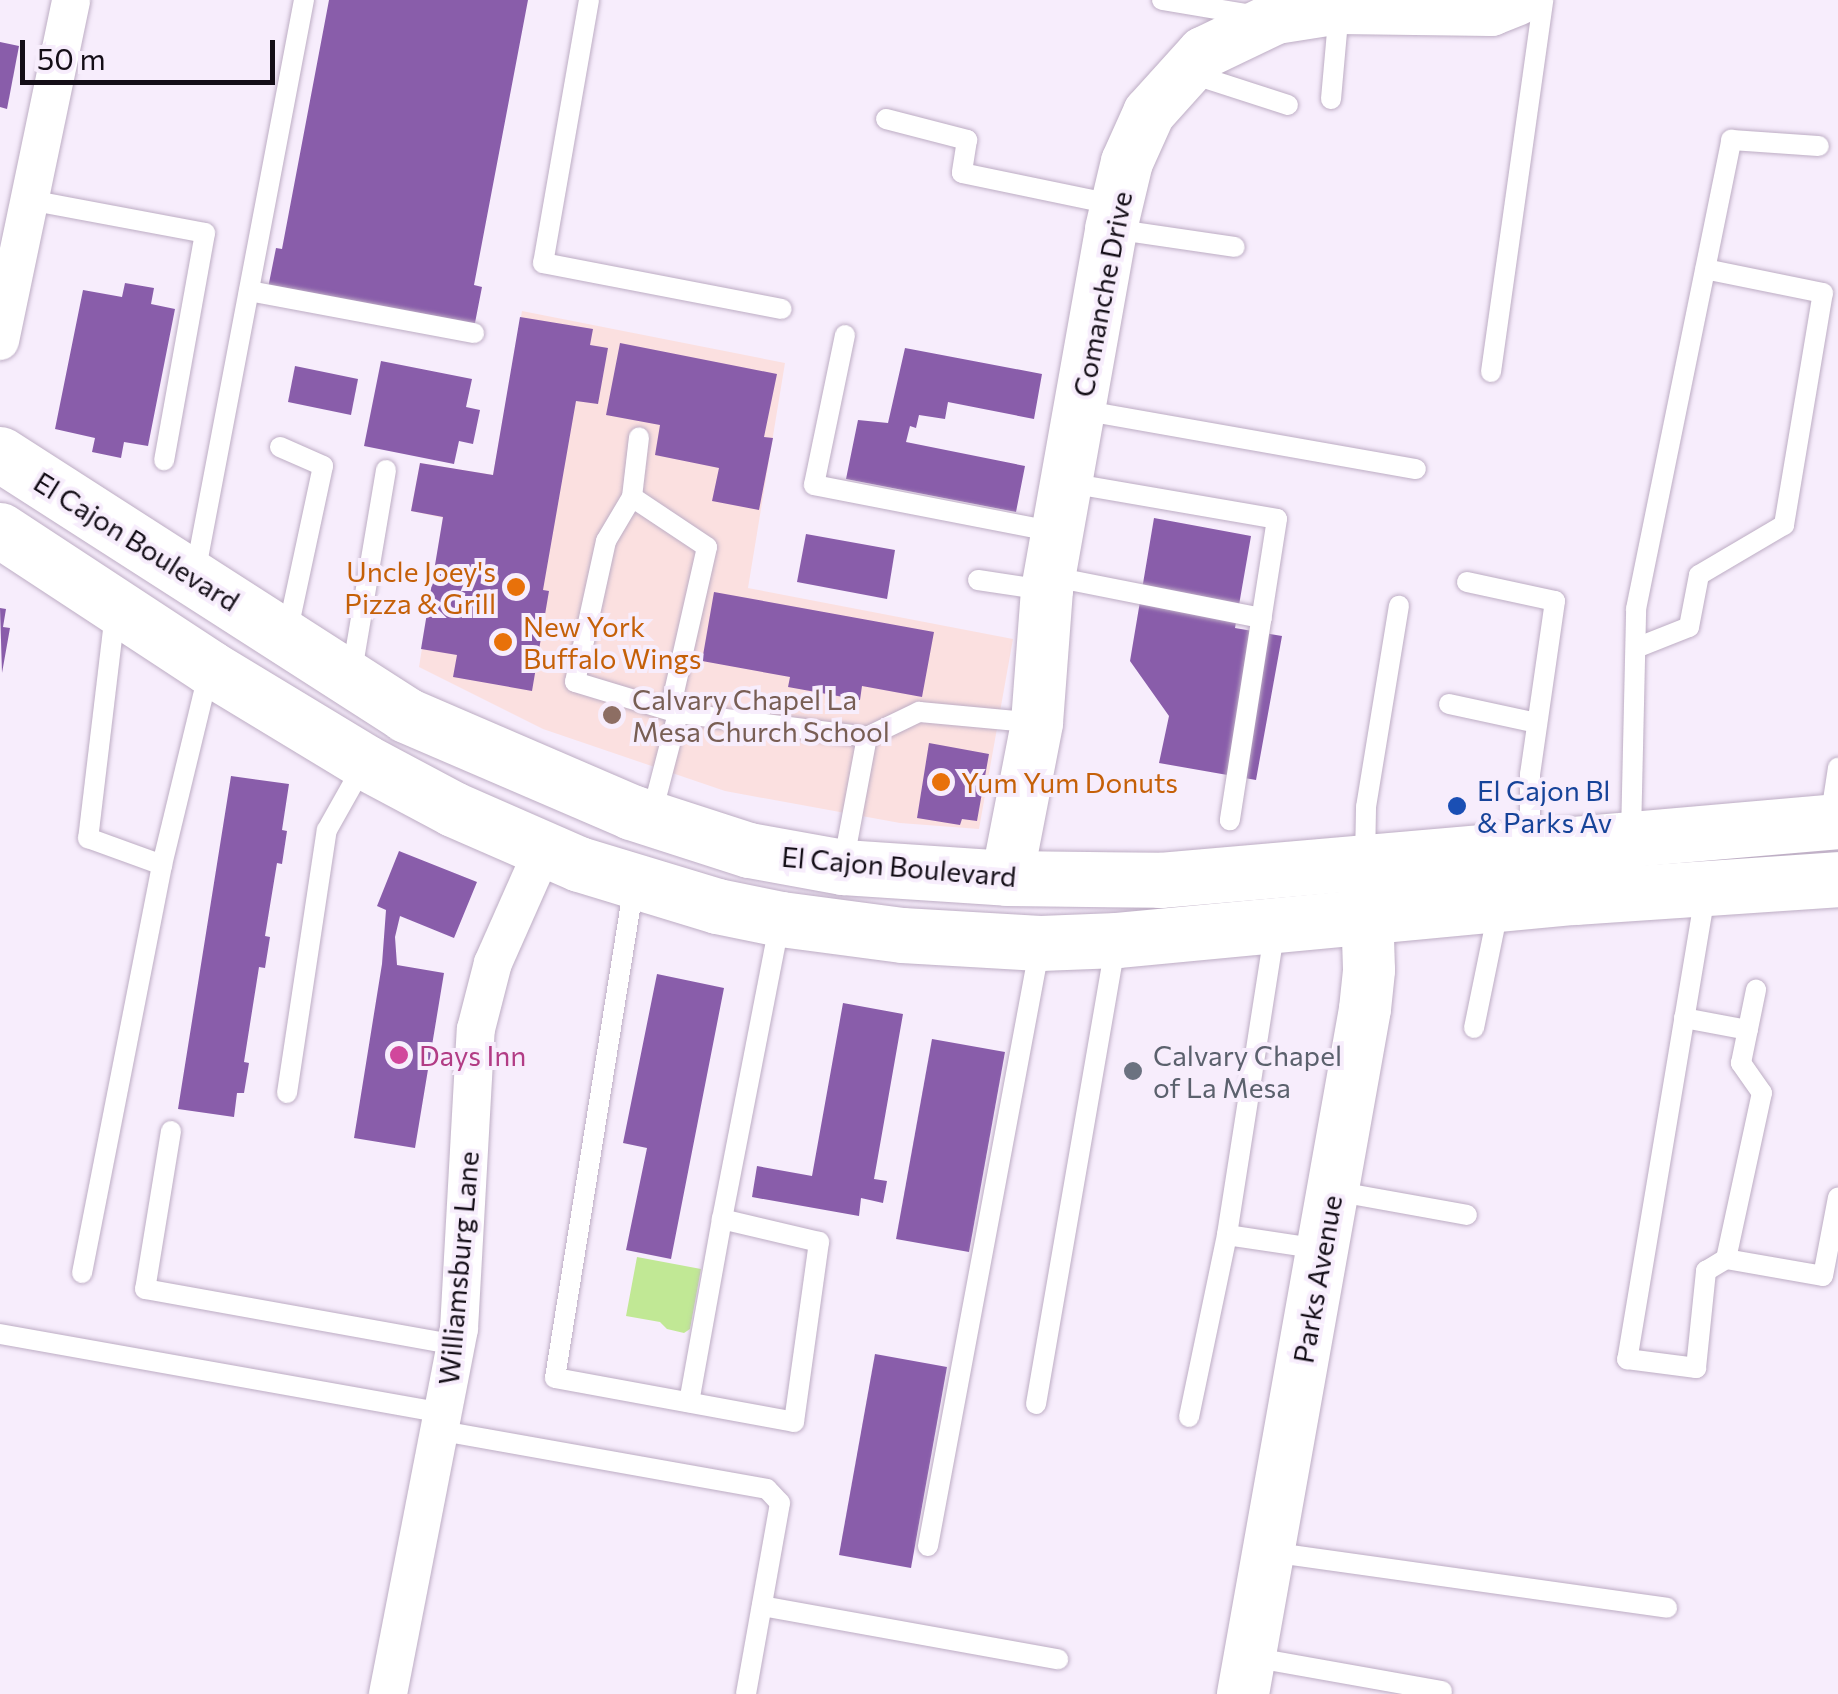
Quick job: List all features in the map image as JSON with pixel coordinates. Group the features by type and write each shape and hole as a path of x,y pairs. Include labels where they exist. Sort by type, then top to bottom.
{"main road":[{"name":"El Cajon Boulevard","path":"0,454 406,715 651,820 749,850 843,867 1007,878 1160,880 1834,822"},
{"path":"0,530 210,668 364,762 543,850 634,882 781,919 902,935 1040,943 1117,940 1499,904 1838,879"},
{"path":"543,850 566,836 651,820"}],"street":[{"path":"0,341 10,244 29,200 71,0"},
{"name":"Comanche Drive","path":"1007,878 1037,723 1051,566 1114,217 1137,136 1183,71 1226,38 1276,18 1339,8 1491,10 1516,0"},
{"name":"Williamsburg Lane","path":"388,1694 456,1345 476,1030 493,963 543,850"},
{"name":"Parks Avenue","path":"1246,1675 1365,1009 1365,862"}],"lane":[{"path":"195,576 304,0"},
{"path":"589,0 542,263 782,309"},
{"path":"1162,0 1276,18"},
{"path":"1491,372 1544,0"},
{"path":"1332,99 1339,8"},
{"path":"1183,71 1288,105"},
{"path":"886,118 967,140 962,173 1235,247"},
{"path":"1631,838 1636,609 1732,140 1819,146"},
{"path":"29,200 205,233 164,460"},
{"path":"1636,648 1689,627 1699,574 1784,524 1823,292 1705,269"},
{"path":"249,291 474,333"},
{"path":"845,335 814,485 1051,566 1262,618"},
{"path":"1081,410 1416,469"},
{"path":"639,436 632,496 606,541 575,682 674,712 867,738 919,712 1037,723"},
{"path":"280,447 323,466 286,636"},
{"path":"351,679 386,470"},
{"path":"1067,482 1277,518 1230,820"},
{"path":"632,496 707,547 651,820"},
{"path":"978,580 1051,566"},
{"path":"1468,582 1554,601 1530,774 1530,847"},
{"path":"116,606 88,838 162,866"},
{"path":"1365,862 1366,807 1399,606"},
{"path":"82,1273 162,866 210,668"},
{"path":"1449,704 1537,723"},
{"path":"843,867 867,738"},
{"path":"286,1093 328,830 364,762"},
{"path":"1834,822 1838,768"},
{"path":"634,882 555,1378 794,1422 819,1242 722,1219"},
{"path":"1706,887 1627,1359 1696,1368 1706,1271 1726,1259 1824,1276 1838,1196"},
{"path":"1474,1028 1499,904"},
{"path":"689,1402 781,919"},
{"path":"1190,1417 1227,1236 1275,927"},
{"path":"1036,1404 1117,940"},
{"path":"928,1546 1040,943"},
{"path":"1726,1259 1762,1093 1741,1063 1756,990"},
{"path":"1684,1018 1748,1030"},
{"path":"171,1131 144,1289 456,1345"},
{"path":"1332,1191 1467,1214"},
{"path":"1227,1236 1323,1249"},
{"path":"0,1334 767,1488 780,1503 746,1694"},
{"path":"1268,1552 1667,1608"},
{"path":"762,1606 1058,1659"},
{"path":"1246,1675 1442,1691"}],"shaded area":[{"path":"522,311 785,363 748,588 1013,639 979,829 900,823 725,791 543,729 419,667 443,518 411,511 420,463 493,475"}],"green space":[{"path":"637,1257 701,1269 690,1329 684,1333 667,1329 660,1322 626,1316"}],"building":[{"path":"329,0 528,0 474,285 482,287 474,328 268,288 276,248 282,249"},
{"path":"0,42 19,46 7,109 0,107"},
{"path":"125,283 154,288 151,304 175,309 148,446 124,442 121,458 92,452 95,438 55,429 83,290 122,297"},
{"path":"520,317 593,329 590,345 608,348 598,404 576,401 543,590 549,591 532,691 453,677 457,655 421,649 443,517 411,511 420,463 493,475"},
{"path":"620,343 777,374 764,437 773,438 759,510 712,501 719,468 655,455 660,425 606,415"},
{"path":"905,348 1042,374 1034,419 948,402 945,419 919,415 916,428 910,426 906,442 1025,466 1016,512 846,479 858,420 888,423"},
{"path":"381,361 472,379 466,407 480,410 473,444 459,441 454,464 364,446"},
{"path":"295,366 358,379 351,415 288,402"},
{"path":"1154,518 1251,536 1235,628 1282,636 1256,780 1159,763 1169,716 1130,661"},
{"path":"806,534 895,550 887,599 797,582"},
{"path":"714,592 934,632 922,697 862,686 860,700 788,687 790,677 702,661"},
{"path":"0,608 6,609 3,627 10,628 2,673"},
{"path":"929,743 989,754 977,821 962,819 960,825 917,818"},
{"path":"231,776 289,784 282,864 277,863 265,936 270,937 265,968 259,967 244,1062 249,1063 244,1093 237,1093 234,1117 178,1109"},
{"name":"Days Inn","path":"399,851 477,882 454,938 400,916 395,937 397,965 444,973 415,1148 354,1138 382,964 386,910 377,906"},
{"path":"657,974 724,988 671,1259 626,1250 647,1148 623,1143"},
{"path":"843,1003 903,1014 874,1179 887,1181 883,1203 861,1198 859,1216 752,1197 757,1166 812,1176"},
{"path":"932,1039 1005,1052 969,1252 896,1239"},
{"path":"875,1354 947,1367 911,1568 839,1555"}],"place":[{"name":"Uncle Joey's Pizza & Grill","path":"516,587"},
{"name":"New York Buffalo Wings","path":"503,642"},
{"name":"Calvary Chapel La Mesa Church School","path":"612,715"},
{"name":"Yum Yum Donuts","path":"941,782"},
{"name":"El Cajon Bl & Parks Av","path":"1457,806"},
{"name":"Days Inn","path":"399,1055"},
{"name":"Calvary Chapel of La Mesa","path":"1133,1071"}]}
